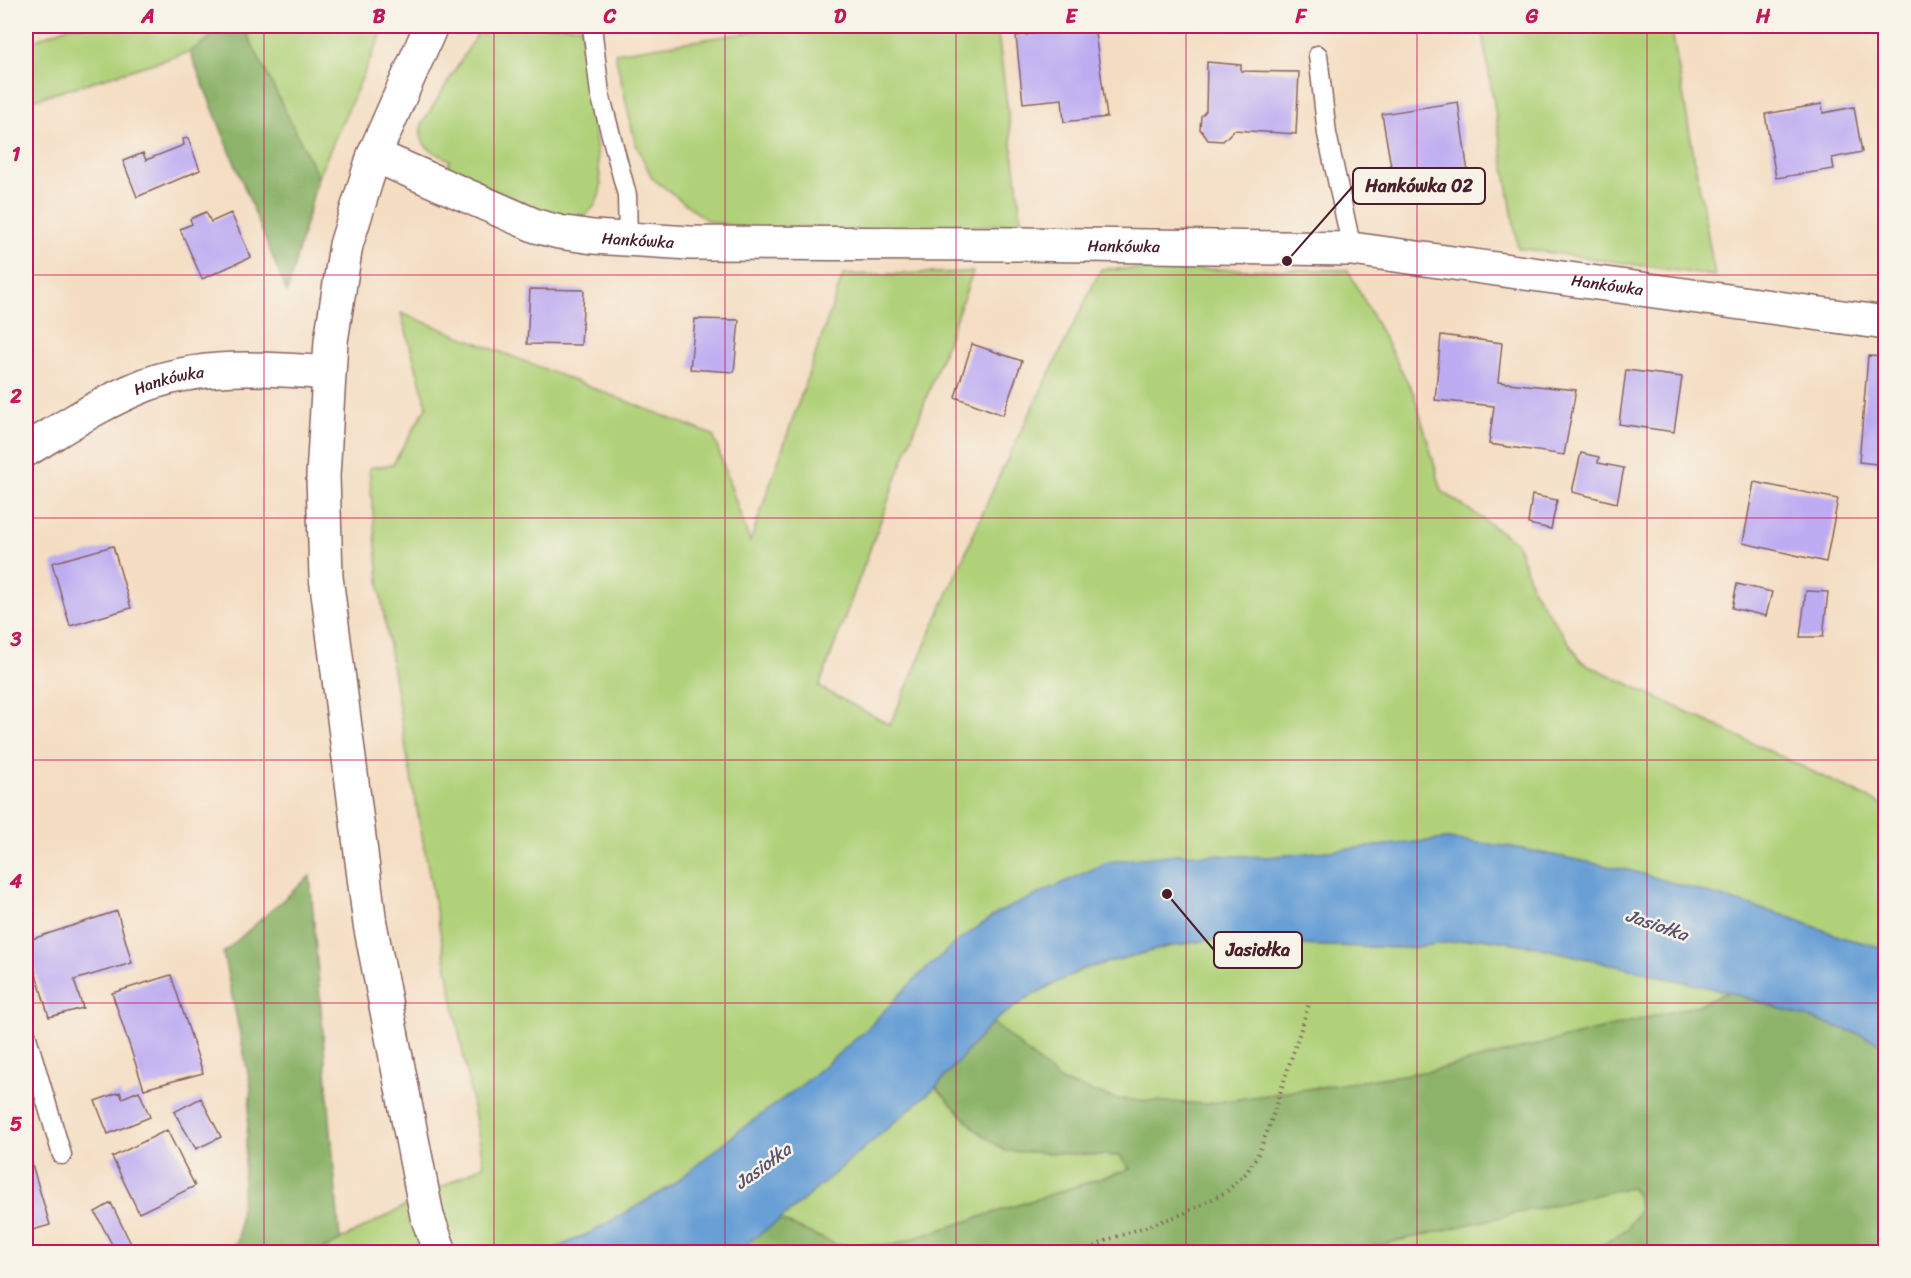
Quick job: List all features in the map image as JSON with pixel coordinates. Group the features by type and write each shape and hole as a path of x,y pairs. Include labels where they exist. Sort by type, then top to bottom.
{"street":[{"path":"431,26 374,155 346,245 330,341 323,476 326,577 370,924 427,1216 440,1252"},
{"name":"Hankówka","path":"374,155 536,226 559,232 628,240 712,243 1020,244 1352,249 1886,323"},
{"name":"Hankówka","path":"26,450 138,388 174,378 204,372 276,369 328,374"}],"lane":[{"path":"592,26 600,94 627,195 628,240"},
{"path":"1318,54 1327,134 1352,249"},
{"path":"26,1034 62,1155"}],"path":[{"path":"1084,1252 1107,1240 1183,1214 1226,1192 1247,1172 1258,1154 1269,1127 1309,1004"}],"green space":[{"path":"70,26 227,26 190,52 26,102 26,44"},
{"path":"227,26 243,26 318,177 287,293 190,52"},
{"path":"243,26 385,26 318,177"},
{"path":"488,26 581,26 601,185 596,202 587,214 573,218 555,216 446,171 450,160 432,151 421,138 422,124 478,33 484,34"},
{"path":"790,26 997,26 1022,223 886,232 812,227 749,229 708,221 652,178 635,142 615,53"},
{"path":"1481,26 1671,26 1715,276 1518,248"},
{"path":"1101,269 1348,270 1414,394 1442,491 1517,543 1533,590 1582,662 1885,806 1885,948 1844,938 1789,917 1632,871 1512,847 1447,839 1269,857 1176,854 999,912 954,944 914,980 865,1031 803,1084 740,1130 670,1187 594,1231 548,1252 317,1252 484,1165 408,761 380,591 369,468 393,464 427,406 401,313 713,435 750,542 843,275 973,272 819,687 890,725 999,476"},
{"path":"310,876 340,1241 317,1252 225,1252 238,1241 251,1087 223,953"},
{"path":"1481,938 1529,945 1728,992 1699,1005 1431,1071 1205,1104 1117,1099 1062,1082 992,1022 1032,995 1083,969 1167,947 1209,940 1257,944 1408,948"},
{"path":"1728,992 1859,1034 1885,1045 1885,1252 1592,1252 1628,1228 1639,1210 1637,1194 1631,1187 1349,1252 734,1252 780,1220 837,1245 893,1245 1130,1169 1120,1156 1005,1151 975,1129 936,1087 992,1022 1062,1082 1117,1099 1205,1104 1431,1071 1699,1005"},
{"path":"936,1087 975,1129 1068,1152 1120,1156 1130,1169 893,1245 837,1245 780,1220"},
{"path":"1631,1186 1637,1194 1640,1210 1628,1228 1592,1252 1349,1252"}],"water":[{"path":"1447,839 1512,847 1632,871 1789,917 1844,938 1885,948 1885,1045 1859,1034 1728,992 1529,945 1481,938 1408,948 1257,944 1209,940 1167,947 1083,969 1032,995 992,1023 936,1087 780,1220 734,1252 548,1252 594,1231 670,1187 740,1130 803,1084 865,1031 914,980 954,944 999,912 1108,862 1176,854 1269,857"}],"building":[{"path":"1094,26 1107,117 1064,122 1062,99 1023,103 1016,36"},
{"path":"1207,62 1241,65 1241,71 1299,72 1296,134 1234,130 1223,141 1208,140 1200,129 1201,116 1206,111"},
{"path":"1458,102 1468,173 1394,184 1382,114"},
{"path":"1822,104 1823,113 1854,107 1862,152 1832,158 1834,169 1776,178 1765,114"},
{"path":"188,138 200,170 137,197 123,161 143,153 146,160 184,145 183,139"},
{"path":"206,212 211,222 231,213 251,257 202,279 180,229 192,224 190,219"},
{"path":"530,289 584,290 581,345 527,344"},
{"path":"695,319 739,320 734,372 690,369"},
{"path":"1441,335 1502,343 1498,382 1576,390 1564,455 1489,444 1494,406 1435,400"},
{"path":"972,344 1022,361 1003,415 955,397"},
{"path":"1868,356 1886,357 1886,465 1859,462"},
{"path":"1626,370 1682,377 1674,432 1619,424"},
{"path":"1581,453 1599,457 1598,463 1624,468 1617,503 1572,492"},
{"path":"1754,482 1838,499 1826,562 1743,543"},
{"path":"1532,495 1557,500 1551,529 1528,524"},
{"path":"113,546 131,608 70,626 52,563"},
{"path":"1737,584 1772,592 1766,616 1732,608"},
{"path":"1806,591 1828,592 1823,637 1800,637"},
{"path":"117,911 132,963 74,980 83,1008 49,1017 26,941"},
{"path":"171,975 203,1073 144,1089 112,993"},
{"path":"139,1091 150,1117 108,1134 95,1101 120,1092 122,1098"},
{"path":"201,1098 221,1137 196,1149 174,1112"},
{"path":"167,1130 195,1186 139,1213 112,1157"},
{"path":"31,1161 50,1225 26,1232 26,1163"},
{"path":"111,1203 135,1252 116,1252 95,1212"}],"place":[{"name":"Hankówka 02","path":"1287,261"},
{"name":"Jasiołka","path":"1167,894"}]}
